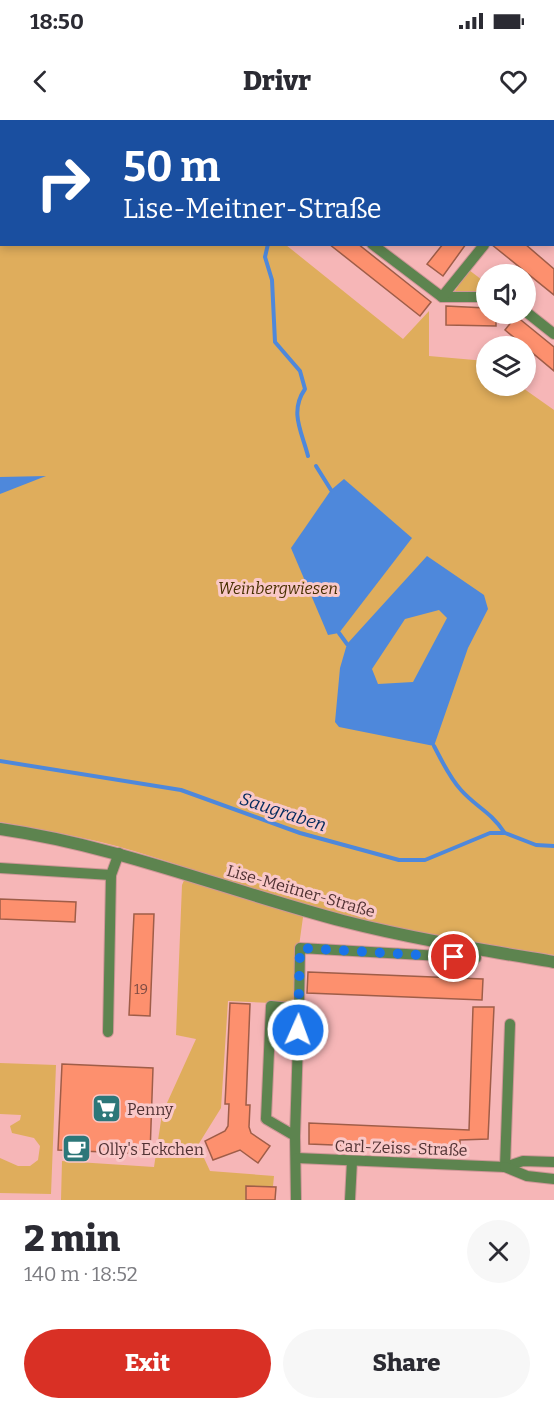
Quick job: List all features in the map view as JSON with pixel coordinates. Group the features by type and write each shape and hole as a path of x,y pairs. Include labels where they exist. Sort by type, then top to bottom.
{"street":[{"path":"375,246 442,297 476,297"},
{"path":"442,297 483,246"},
{"path":"536,320 554,334"},
{"name":"Lise-Meitner-Straße","path":"0,829 119,853 344,921 430,941 554,962"},
{"path":"108,1032 111,875 119,853"},
{"path":"0,868 111,875"},
{"path":"296,1200 295,1136 300,948 476,958 476,948"},
{"path":"295,1136 266,1119 271,1006 299,1009"},
{"path":"505,1167 510,1023"},
{"name":"Carl-Zeiss-Straße","path":"297,1158 505,1167 527,1176 554,1179"},
{"path":"350,1200 352,1161"},
{"name":"Carl-Zeiss-Straße","path":"505,1167 523,1161 554,1162"}],"green space":[{"name":"Weinbergwiesen","path":"0,246 287,246 403,339 429,311 429,356 476,360 476,396 534,396 554,410 554,955 460,940 366,921 283,899 117,846 0,822"},
{"path":"469,270 476,275 476,292 455,291"},
{"path":"186,876 304,910 299,946 296,1004 228,1001 221,1108 198,1145 210,1171 274,1176 273,1186 246,1186 246,1200 61,1200 62,1161 154,1167 162,1114 196,1039 176,1035 182,885"},
{"path":"0,1063 56,1065 51,1194 0,1193 0,1158 18,1166 30,1166 38,1160 40,1146 34,1138 12,1133 10,1126 20,1120 21,1115 0,1114"}],"water":[{"path":"46,476 0,494 0,477"},
{"path":"344,479 412,538 339,633 328,635 291,548 331,490"},
{"path":"427,556 484,595 488,609 468,648 434,746 339,727 335,722 340,668 347,644","holes":["439,610 447,618 413,682 378,684 372,669 405,619"]}],"building":[{"path":"332,246 361,246 431,302 420,316"},
{"path":"441,246 465,246 443,276 427,264"},
{"path":"493,246 527,246 554,269 554,295 536,280 536,264 516,264"},
{"path":"446,306 476,308 476,324 496,324 496,326 446,325"},
{"path":"510,324 526,324 554,347 554,371 536,356 536,336 512,336 505,330"},
{"path":"0,899 76,902 75,922 0,919"},
{"path":"134,914 154,914 150,1016 129,1015"},
{"path":"308,972 483,979 482,1000 307,993"},
{"path":"230,1003 250,1004 246,1105 250,1105 249,1127 251,1133 270,1146 258,1163 240,1150 213,1160 205,1141 225,1131 228,1126 229,1104 225,1104"},
{"path":"473,1007 494,1007 488,1139 460,1140 460,1150 309,1144 309,1123 469,1130"},
{"name":"Penny","path":"62,1064 153,1068 150,1154 58,1150"},
{"path":"246,1186 276,1187 275,1200 246,1200"}],"waterway":[{"path":"268,246 265,257 272,280 275,342 300,371 305,389 300,397 297,414 308,456"},
{"path":"316,466 331,490"},
{"path":"339,633 347,644"},
{"path":"434,746 457,785 504,832"},
{"name":"Saugraben","path":"0,761 181,790 300,833 399,860 425,860 490,833 505,833 536,845 554,846"}],"place":[{"name":"Penny","path":"106,1109"},
{"name":"Olly's Eckchen","path":"77,1149"}],"route":[{"path":"298,1030 300,948 454,957"}]}
